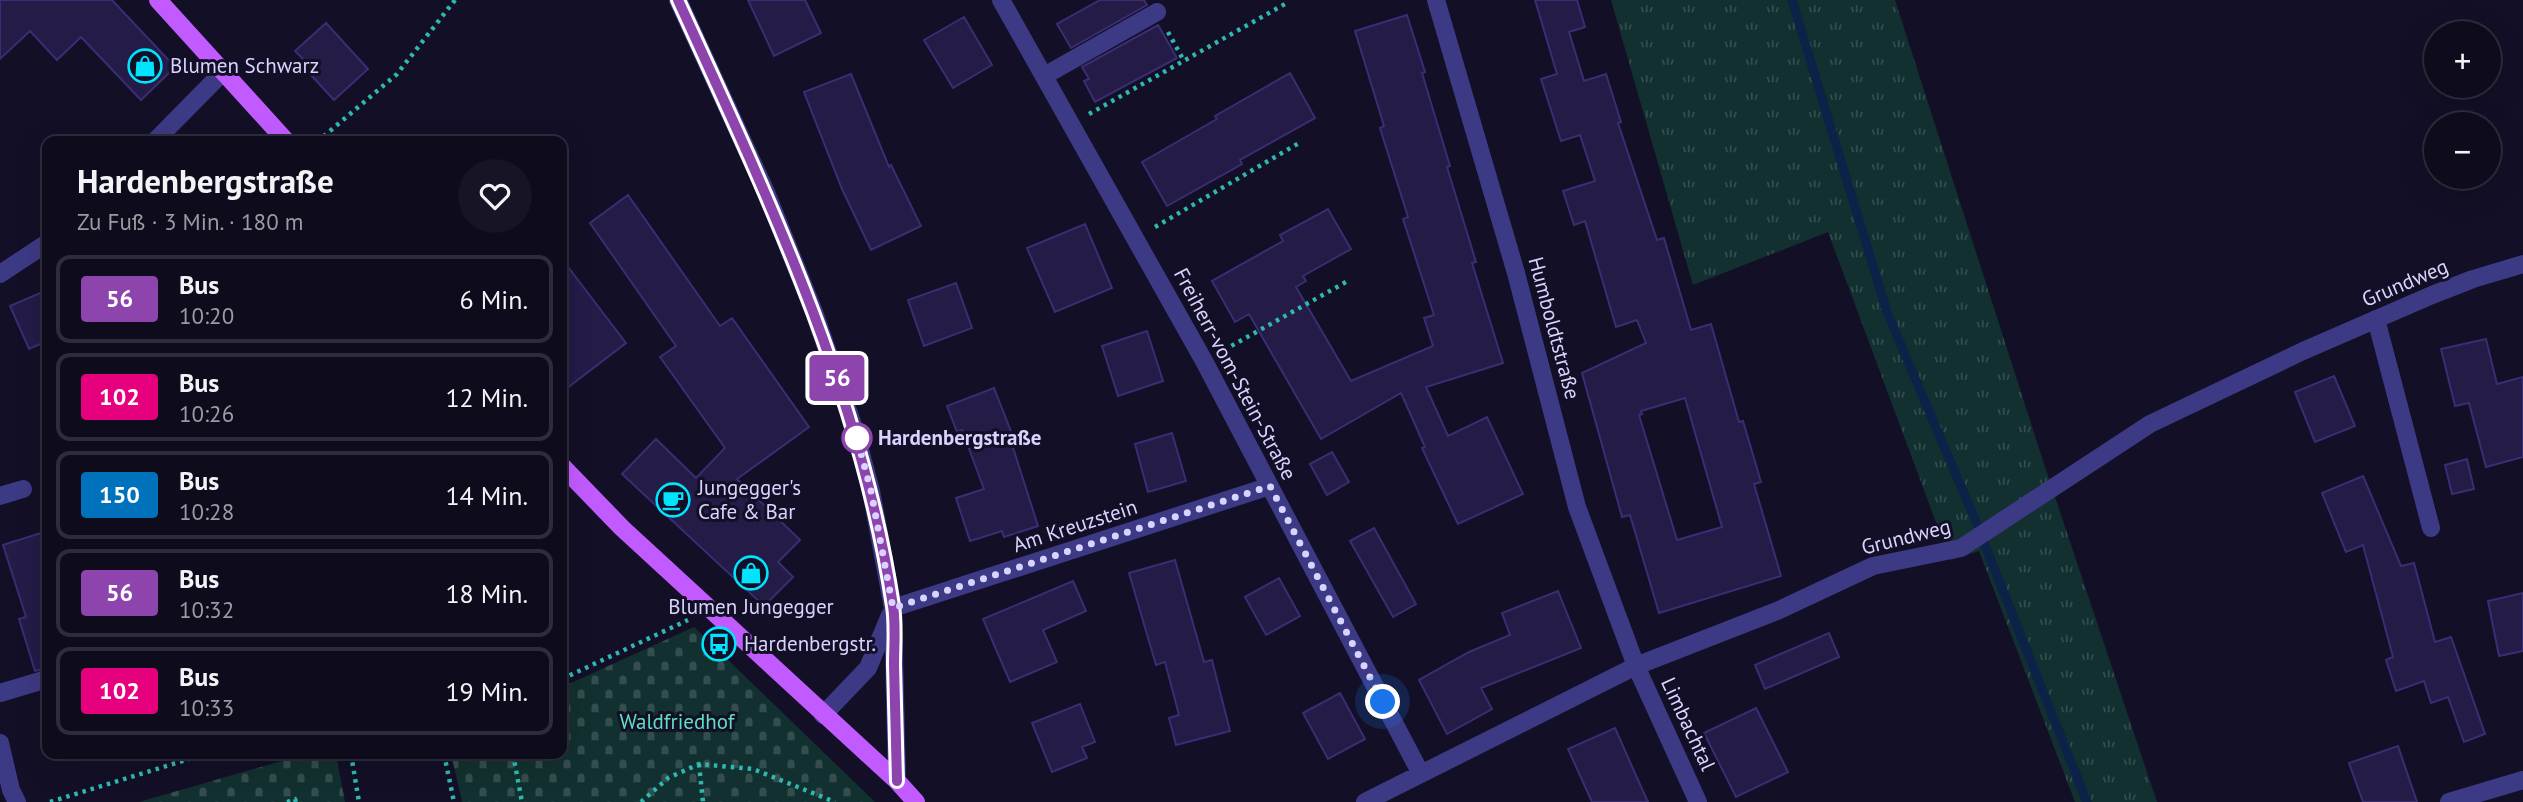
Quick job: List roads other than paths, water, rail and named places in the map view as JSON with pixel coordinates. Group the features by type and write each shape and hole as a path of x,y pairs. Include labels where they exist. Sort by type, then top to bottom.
{"main road":[{"path":"158,0 282,136"},
{"path":"567,471 622,528 897,781 916,802"}],"street":[{"path":"678,0 766,192 814,312 859,446 871,491 893,608 897,781"},
{"name":"Freiherr-vom-Stein-Straße","path":"1001,0 1204,361 1421,774"},
{"name":"Humboldtstraße","path":"1436,0 1516,273 1577,507 1636,666"},
{"path":"1044,76 1157,12"},
{"path":"160,136 224,71"},
{"path":"0,274 42,246"},
{"name":"Grundweg","path":"1365,802 1636,666 1777,611 1873,566 1961,548 2150,424 2376,319 2473,279 2523,264"},
{"path":"2376,319 2431,528"},
{"name":"Am Kreuzstein","path":"893,608 1270,486"},
{"path":"0,496 23,489"},
{"path":"823,715 867,668 893,608"},
{"name":"Limbachtal","path":"1636,666 1698,802"},
{"path":"0,693 42,680"},
{"path":"0,743 11,790 17,802"},
{"path":"2449,802 2523,780"}],"waterway":[{"path":"1792,0 1887,312 1977,524"},
{"path":"1984,543 2087,802"}],"place":[{"name":"Blumen Schwarz","path":"145,66"},
{"name":"Hardenbergstraße","path":"857,438"},
{"name":"Jungegger's Cafe & Bar","path":"673,500"},
{"name":"Blumen Jungegger","path":"751,573"},
{"name":"Hardenbergstr.","path":"719,644"}],"park label":[{"name":"Waldfriedhof","path":"677,722"}]}
